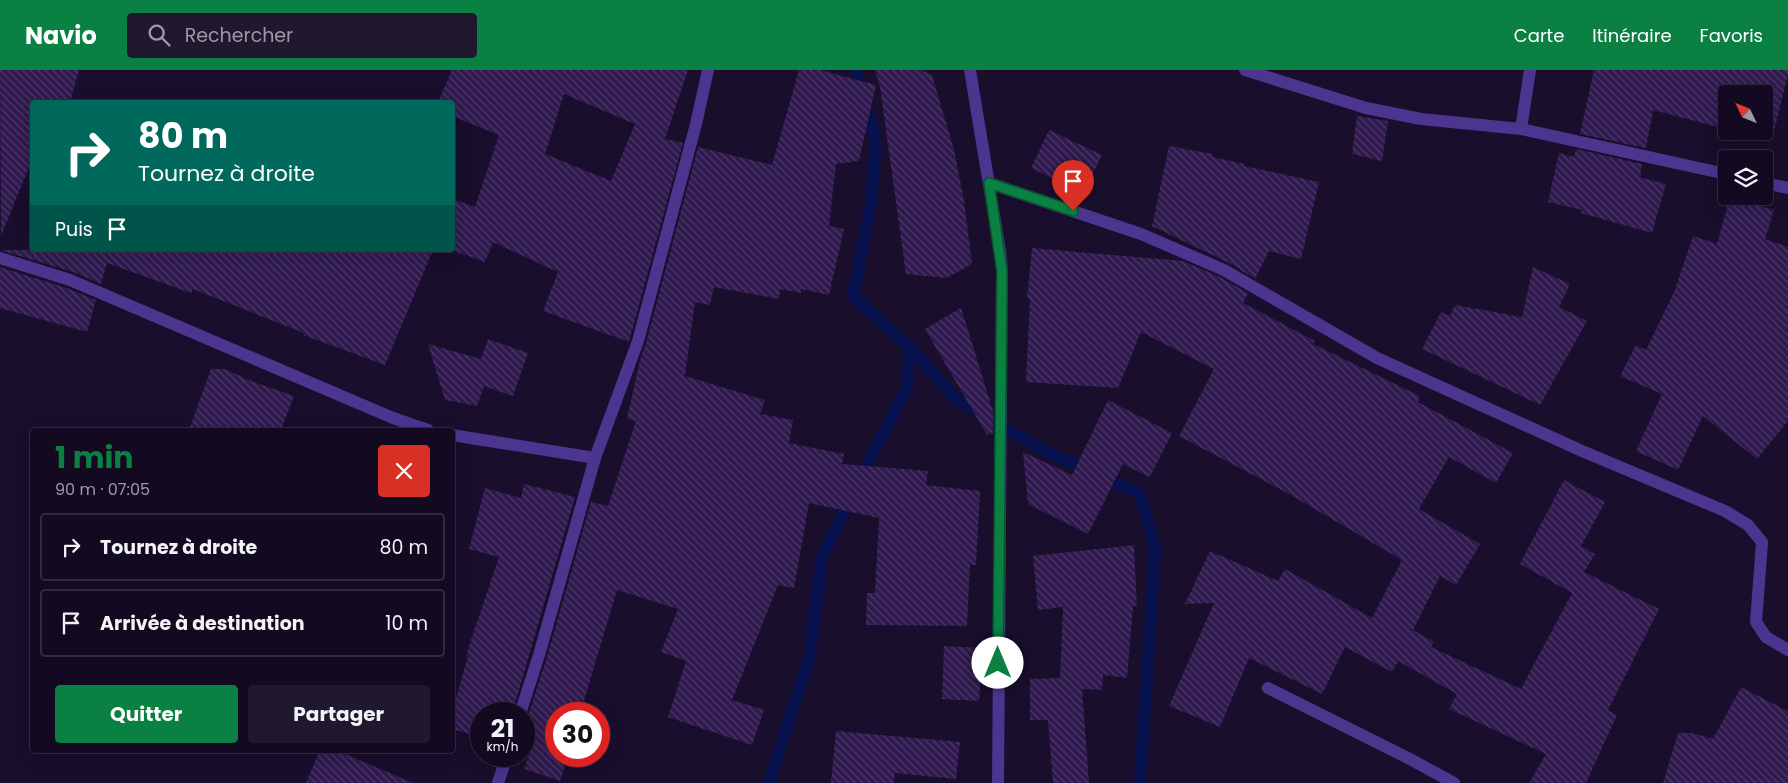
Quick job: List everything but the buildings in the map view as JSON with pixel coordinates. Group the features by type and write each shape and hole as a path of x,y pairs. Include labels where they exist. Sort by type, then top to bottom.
{"street":[{"path":"524,702 595,458 638,341 696,124 708,70"},
{"path":"970,70 1002,271 998,783"},
{"path":"1244,70 1366,108 1421,118 1522,130 1718,172"},
{"path":"1522,130 1530,70"},
{"path":"989,183 1141,234 1224,270 1378,358 1582,451 1725,511 1748,525 1762,542 1756,622 1766,637 1788,650"},
{"path":"1773,185 1788,188"},
{"path":"0,258 70,280 393,418 422,428"},
{"path":"455,435 595,458"},
{"path":"1268,688 1454,783"},
{"path":"498,783 503,767"}],"waterway":[{"path":"769,783 809,659 822,557 908,386 909,347 853,296 871,203 876,138 855,70"},
{"path":"909,347 957,400 1043,450 1140,494 1155,547 1140,783"}],"route":[{"path":"998,663 1002,271 989,183 1073,211"}]}
